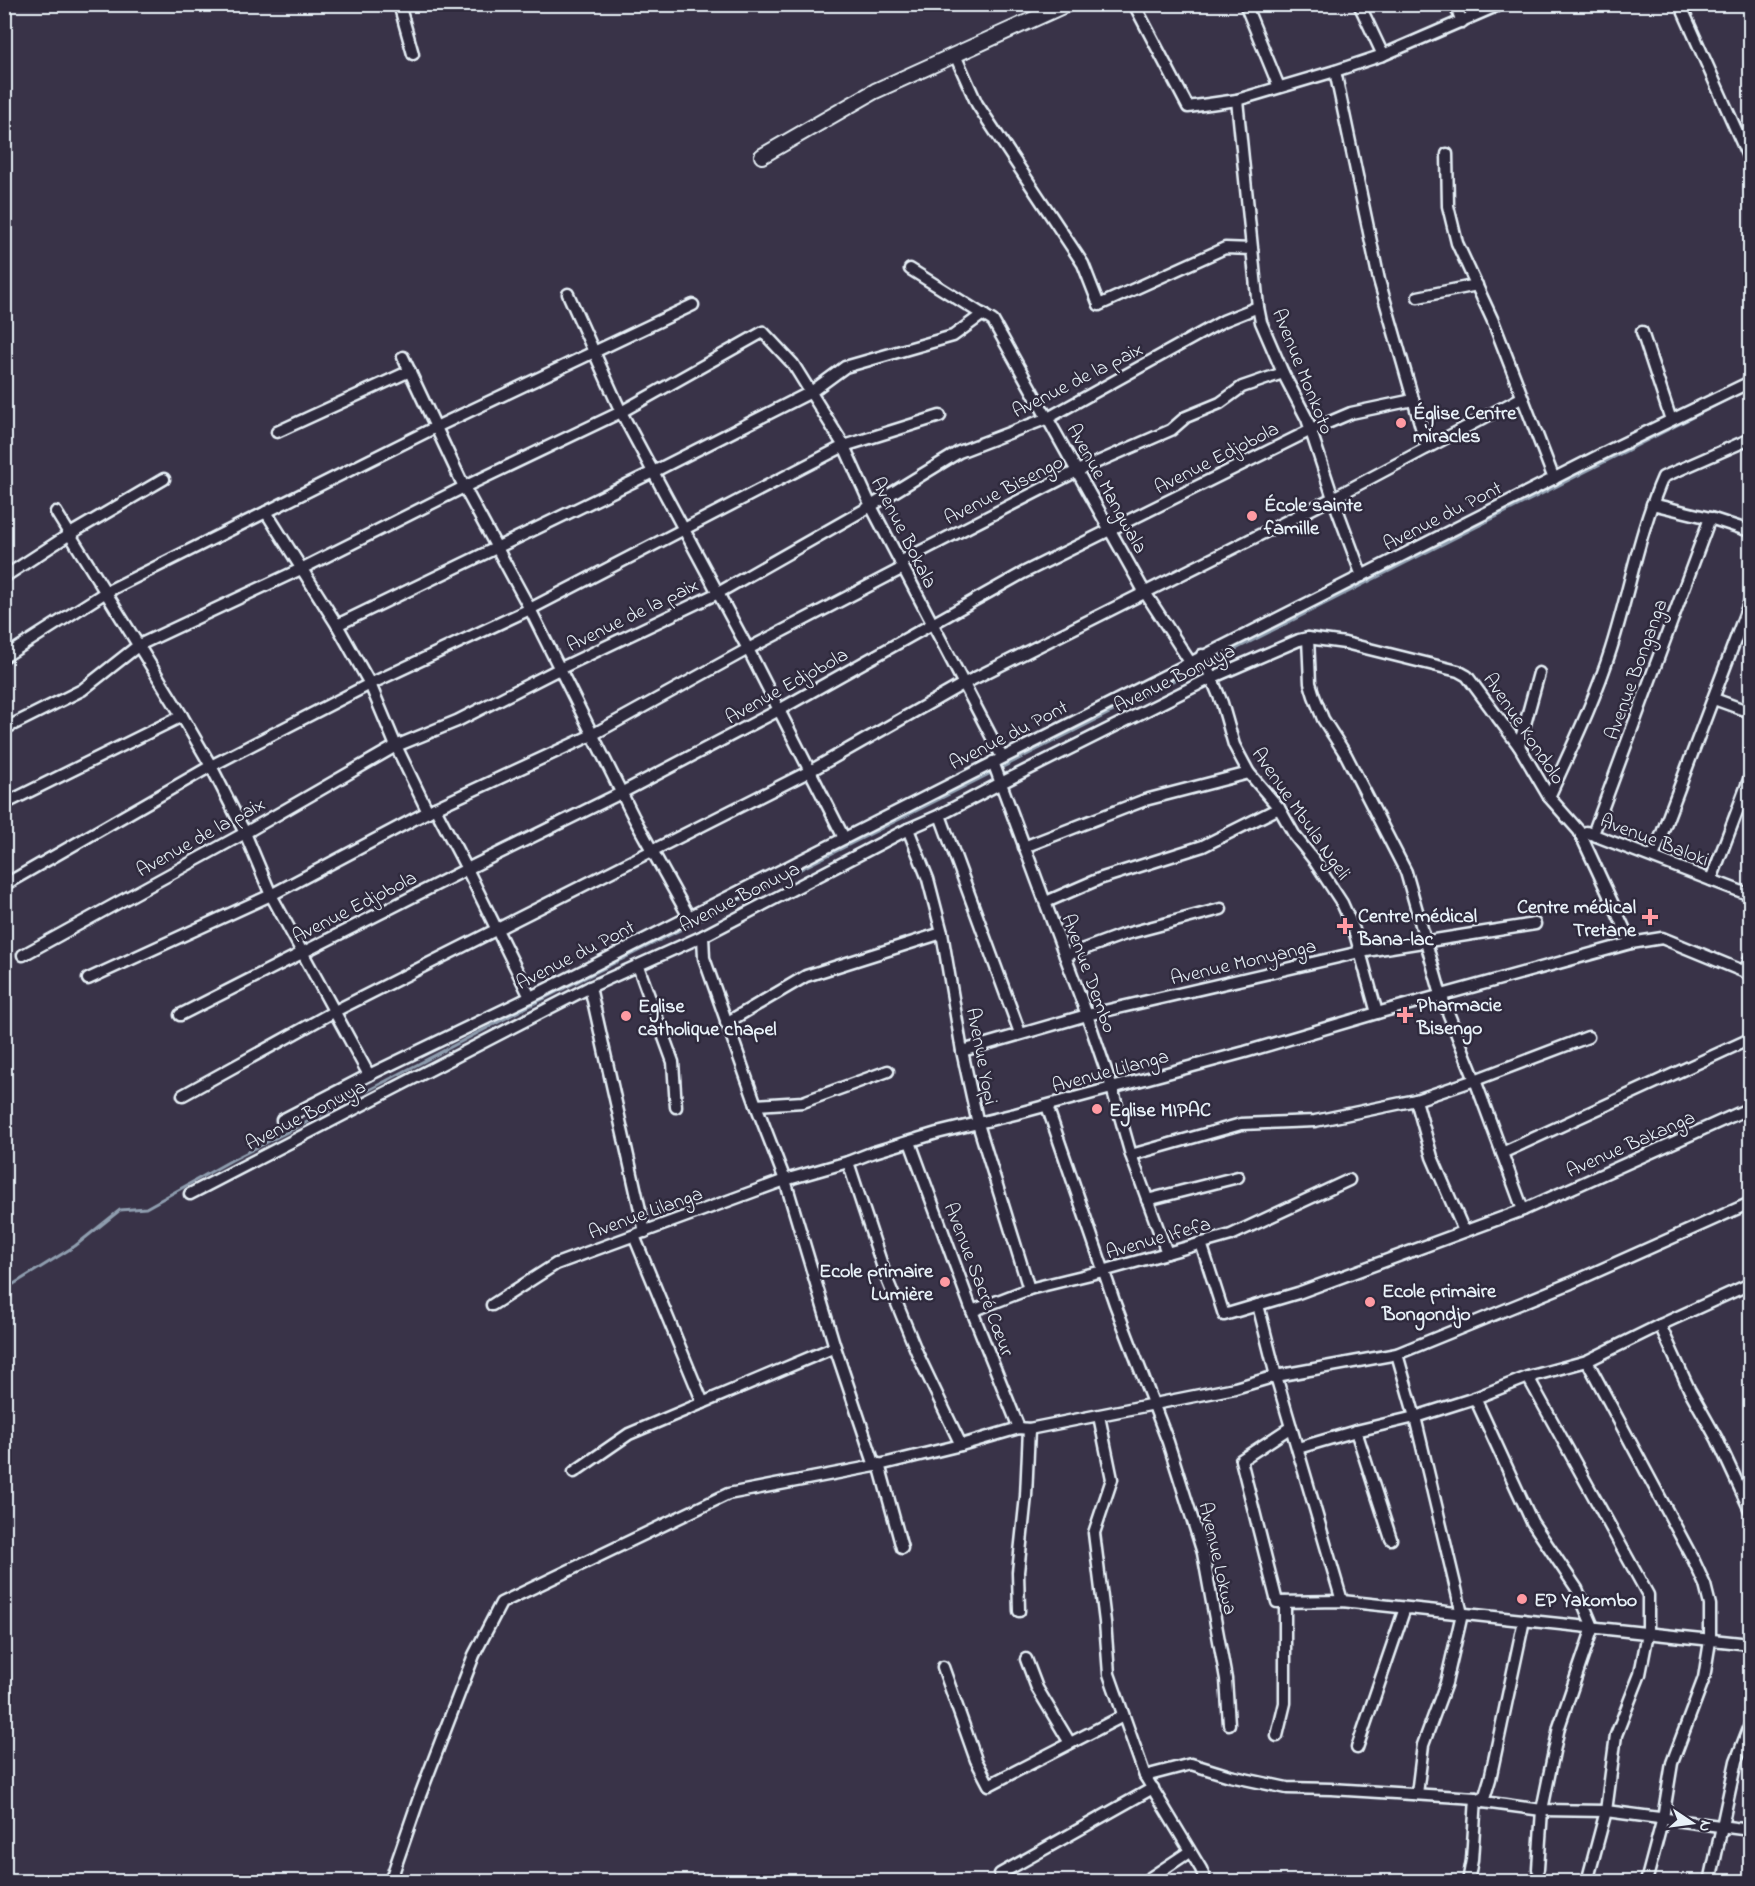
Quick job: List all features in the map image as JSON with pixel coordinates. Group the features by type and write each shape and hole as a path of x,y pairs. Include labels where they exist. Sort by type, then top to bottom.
{"street":[{"path":"762,156 875,91 1068,4"},
{"path":"1134,4 1188,106 1237,100 1335,71 1383,55 1501,4"},
{"path":"1245,4 1279,87"},
{"path":"1359,4 1383,55"},
{"path":"1455,4 1462,22"},
{"path":"1680,4 1750,161"},
{"path":"400,5 413,54"},
{"path":"955,55 977,104 1083,264 1099,304 1225,248 1252,249"},
{"path":"1335,71 1379,280 1427,448"},
{"name":"Avenue Monkoto","path":"1237,100 1261,322 1283,373 1307,419 1362,576"},
{"path":"1447,154 1448,206 1457,243 1493,321 1554,479"},
{"name":"Avenue Mangwala","path":"910,269 993,321 1112,530 1144,591 1190,662"},
{"path":"1418,297 1477,285"},
{"path":"568,294 621,412 748,649 844,838"},
{"path":"4,657 106,592 436,427 693,304"},
{"name":"Avenue de la paix","path":"23,955 396,746 457,721 718,592 871,506 959,452 1048,418 1223,321 1258,307"},
{"path":"337,625 653,472 811,392 845,367 953,336 983,314"},
{"name":"Avenue Bokala","path":"621,412 763,332 794,364 844,446 871,506 963,684 998,769"},
{"path":"1642,332 1671,420"},
{"path":"403,357 464,486 530,609 652,852 689,917"},
{"path":"277,432 410,371"},
{"name":"Avenue Bisengo","path":"88,978 271,895 432,810 592,735 1077,471 1170,430 1185,417 1220,403 1242,387 1283,373"},
{"name":"Avenue du Pont","path":"282,1120 844,838 998,769 1190,662 1206,665 1362,576 1750,382"},
{"path":"183,1095 335,1011 810,771 963,684 1333,498 1521,398"},
{"name":"Avenue Edjobola","path":"180,1015 779,710 1023,573 1311,430 1351,413 1413,400"},
{"path":"4,729 82,690 139,645 301,569 464,486 621,412"},
{"path":"4,885 211,766 370,684 530,609 844,446 940,416"},
{"path":"1549,797 1599,684 1611,650 1652,504 1663,477 1750,439"},
{"path":"4,577 69,534 164,479"},
{"path":"1652,504 1710,518 1750,531"},
{"path":"56,512 211,766 245,832 271,895 369,1075"},
{"path":"266,512 337,625 370,684 396,746 467,869 530,997"},
{"name":"Avenue Bonganga","path":"1593,834 1710,518"},
{"path":"1653,857 1750,601"},
{"path":"1308,638 1310,683 1323,719 1346,755 1406,872 1441,995 1523,1210"},
{"name":"Avenue Kondolo","path":"1308,638 1345,642 1458,671 1467,676 1519,746 1549,797 1579,831 1630,944"},
{"name":"Avenue Bonuya","path":"190,1194 590,987 703,936 908,829 940,815 998,769 1206,665 1308,638"},
{"name":"Avenue Mbula Ngeli","path":"1206,665 1222,703 1234,745 1249,773 1279,808 1295,836 1342,903 1354,930 1377,1013"},
{"path":"1519,746 1539,673"},
{"path":"1714,699 1750,712"},
{"path":"4,804 182,716"},
{"name":"Avenue Dembo","path":"998,769 1024,847 1087,1015 1112,1088 1131,1155 1167,1253"},
{"path":"1024,847 1144,801 1249,773"},
{"path":"1711,880 1750,777"},
{"path":"1046,902 1099,879 1203,846 1279,808"},
{"path":"940,815 1020,1033"},
{"name":"Avenue Yopi","path":"908,829 928,879 942,933 962,1051 978,1124 1029,1289"},
{"name":"Avenue Baloki","path":"1579,831 1593,834 1750,895"},
{"path":"1065,956 1122,934 1221,909"},
{"name":"Avenue Monyanga","path":"962,1051 1087,1015 1360,952 1535,924"},
{"path":"726,1023 806,976 942,933"},
{"path":"703,936 704,958 785,1180 835,1347 877,1465 902,1548"},
{"name":"Avenue Lilanga","path":"492,1305 556,1264 785,1180 937,1133 1047,1106 1245,1052 1441,995 1630,944 1662,938 1748,973"},
{"path":"1748,973 1750,958"},
{"path":"638,966 673,1062 676,1107"},
{"path":"590,987 639,1234 703,1403"},
{"path":"1131,1155 1240,1124 1315,1121 1416,1100 1588,1037"},
{"path":"1502,1153 1750,1039"},
{"path":"756,1105 803,1102 888,1071"},
{"path":"1416,1100 1432,1157 1464,1231"},
{"name":"Avenue Lokwa","path":"1047,1106 1103,1271 1154,1403 1203,1553 1226,1679 1229,1725"},
{"name":"Avenue Bakanga","path":"1201,1244 1224,1315 1298,1293 1523,1210 1750,1108"},
{"name":"Avenue Sacré Cœur","path":"910,1142 972,1311 1024,1428"},
{"path":"848,1162 886,1277 918,1355 961,1445"},
{"path":"1147,1200 1238,1177"},
{"name":"Avenue Ifefa","path":"972,1311 1029,1289 1231,1235 1349,1180"},
{"path":"390,1881 474,1655 501,1602 728,1494 877,1465 1024,1428 1099,1416 1235,1388 1276,1376 1397,1354 1749,1207"},
{"path":"1298,1448 1415,1417 1475,1398 1528,1377 1587,1361 1750,1284"},
{"path":"1258,1305 1276,1376 1342,1601"},
{"path":"1660,1325 1689,1389 1717,1439 1750,1510"},
{"path":"574,1472 629,1434 835,1347"},
{"path":"1397,1354 1415,1417 1462,1614 1446,1683 1423,1745 1417,1794"},
{"path":"1587,1361 1702,1577 1710,1605 1710,1641 1704,1678 1672,1763 1663,1818 1646,1881"},
{"path":"1528,1377 1648,1595 1648,1634 1640,1674 1616,1735 1606,1811 1587,1881"},
{"path":"1475,1398 1532,1522 1577,1589 1593,1627 1559,1727 1542,1810 1538,1869"},
{"path":"1099,1416 1112,1479 1094,1533 1109,1674 1145,1776 1206,1881"},
{"path":"1291,1427 1241,1460 1277,1602 1342,1601 1750,1644"},
{"path":"1018,1611 1017,1572 1026,1496 1024,1428"},
{"path":"1356,1431 1391,1539"},
{"path":"1277,1736 1285,1703 1285,1602"},
{"path":"1358,1748 1405,1608"},
{"path":"1468,1881 1480,1800 1490,1779 1524,1620"},
{"path":"1026,1659 1037,1688 1070,1743"},
{"path":"943,1667 976,1760 989,1785 1123,1716"},
{"path":"1710,1881 1736,1761 1750,1725"},
{"path":"1145,1776 1191,1764 1230,1776 1287,1788 1417,1794 1480,1800 1542,1810 1606,1811 1750,1830"},
{"path":"1000,1874 1153,1788"},
{"path":"1144,1881 1189,1851"}],"waterway":[{"path":"999,769 1750,388"},
{"path":"4,1290 75,1246 120,1210 146,1208 232,1160 525,1008 993,772"}],"place":[{"name":"Église Centre miracles","path":"1401,423"},
{"name":"École sainte famille","path":"1252,516"},
{"name":"Centre médical Tretane","path":"1650,917"},
{"name":"Centre médical Bana-lac","path":"1345,926"},
{"name":"Pharmacie Bisengo","path":"1405,1015"},
{"name":"Eglise catholique chapel","path":"626,1016"},
{"name":"Eglise MIPAC","path":"1097,1109"},
{"name":"Ecole primaire Lumière","path":"945,1282"},
{"name":"Ecole primaire Bongondjo","path":"1370,1302"},
{"name":"EP Yakombo","path":"1522,1599"}]}
